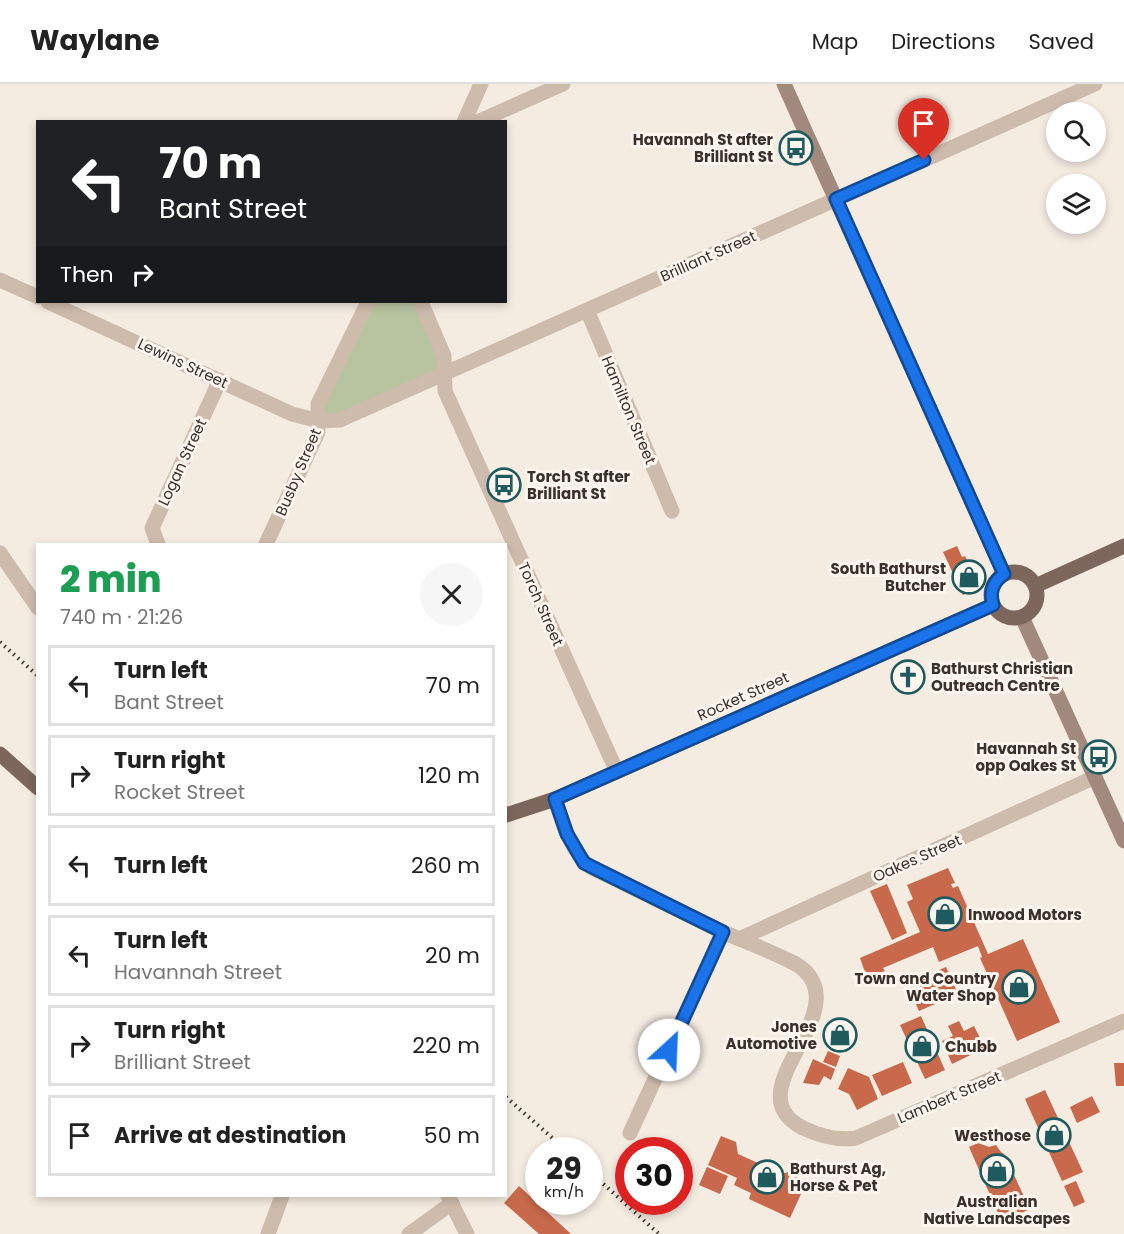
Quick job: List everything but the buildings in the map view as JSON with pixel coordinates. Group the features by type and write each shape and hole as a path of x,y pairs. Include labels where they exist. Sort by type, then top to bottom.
{"main road":[{"path":"1035,586 1124,546"},
{"path":"1011,572 1025,575 1035,586 1033,607 1022,616 1008,618 993,605 991,598 994,584 1004,574 1011,572"},
{"name":"Rocket Street","path":"507,815 555,799 993,605"},
{"path":"0,754 36,786"}],"street":[{"path":"465,120 481,84"},
{"path":"482,120 563,84"},
{"path":"784,84 1004,574"},
{"name":"Brilliant Street","path":"319,421 340,420 351,416 1095,84"},
{"path":"0,280 36,296"},
{"name":"Lewins Street","path":"50,303 292,414 319,421"},
{"name":"Busby Street","path":"266,543 318,432 318,404 368,303"},
{"name":"Torch Street","path":"421,303 444,356 445,391 617,772"},
{"name":"Hamilton Street","path":"587,310 672,511"},
{"name":"Logan Street","path":"158,543 152,528 220,380"},
{"path":"0,553 36,605"},
{"path":"1022,616 1124,841"},
{"name":"Oakes Street","path":"739,939 1095,777"},
{"path":"555,799 567,834 584,863 739,939"},
{"path":"630,1133 723,932"},
{"name":"Lambert Street","path":"739,939 795,963 804,970 814,985 816,995 814,1010 783,1081 779,1099 788,1118 808,1130 838,1140 855,1138 1124,1021"},
{"path":"268,1234 282,1197"},
{"path":"409,1234 450,1199 467,1234"}],"green space":[{"path":"371,303 421,303 444,373 331,421 318,404"}],"railway":[{"path":"0,642 36,674"},
{"path":"507,1098 551,1137"},
{"path":"603,1184 659,1234"}],"place":[{"name":"Havannah St after Brilliant St","path":"796,148"},
{"name":"Torch St after Brilliant St","path":"504,485"},
{"name":"South Bathurst Butcher","path":"969,577"},
{"name":"Bathurst Christian Outreach Centre","path":"908,677"},
{"name":"Havannah St opp Oakes St","path":"1099,757"},
{"name":"Inwood Motors","path":"945,914"},
{"name":"Town and Country Water Shop","path":"1019,987"},
{"name":"Jones Automotive","path":"840,1035"},
{"name":"Chubb","path":"922,1046"},
{"name":"Westhose","path":"1054,1135"},
{"name":"Australian Native Landscapes","path":"997,1171"},
{"name":"Bathurst Ag, Horse & Pet","path":"767,1177"}],"route":[{"path":"669,1050 723,932 584,863 567,834 555,799 993,605 991,591 998,578 1004,574 836,199 924,160"}]}
